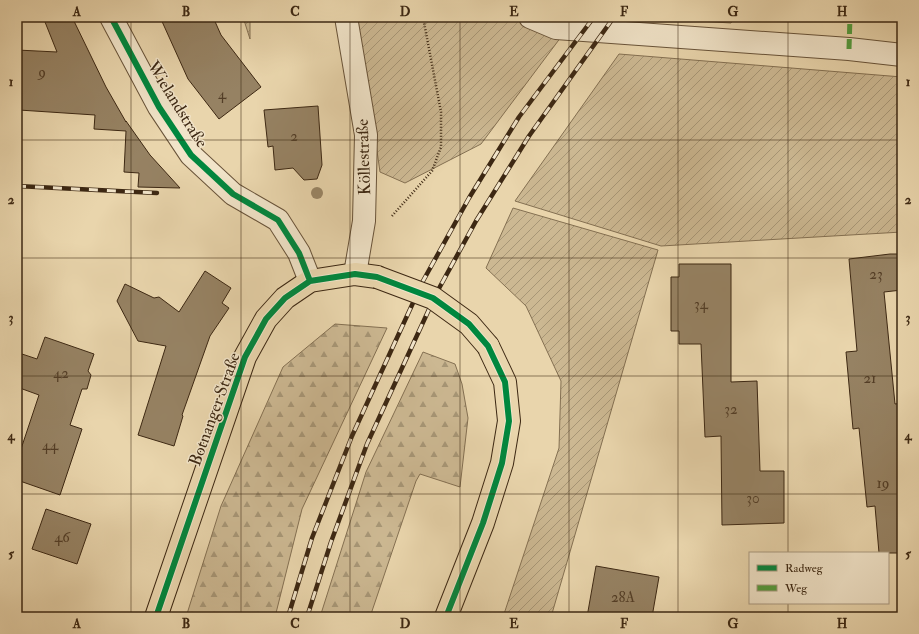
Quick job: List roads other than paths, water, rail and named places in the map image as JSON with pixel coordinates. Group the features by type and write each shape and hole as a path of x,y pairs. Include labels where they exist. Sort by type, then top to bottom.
{"main road":[{"name":"Botnanger Straße","path":"156,617 245,357 266,319 285,298 310,281 355,274 377,277 433,298 469,324 488,346 505,382 509,421 502,463 483,523 446,617"}],"street":[{"name":"Wielandstraße","path":"112,17 159,107 191,155 233,194 278,220 299,253 310,281"},
{"name":"Köllestraße","path":"346,17 366,136 364,221 355,274"},
{"path":"530,17 556,28 849,49 902,55"}],"railway":[{"path":"288,617 312,538 352,436 423,281 469,198 519,117 594,17"},
{"path":"307,617 331,542 367,444 437,292 476,221 529,136 614,17"},
{"path":"17,186 157,193"}]}
